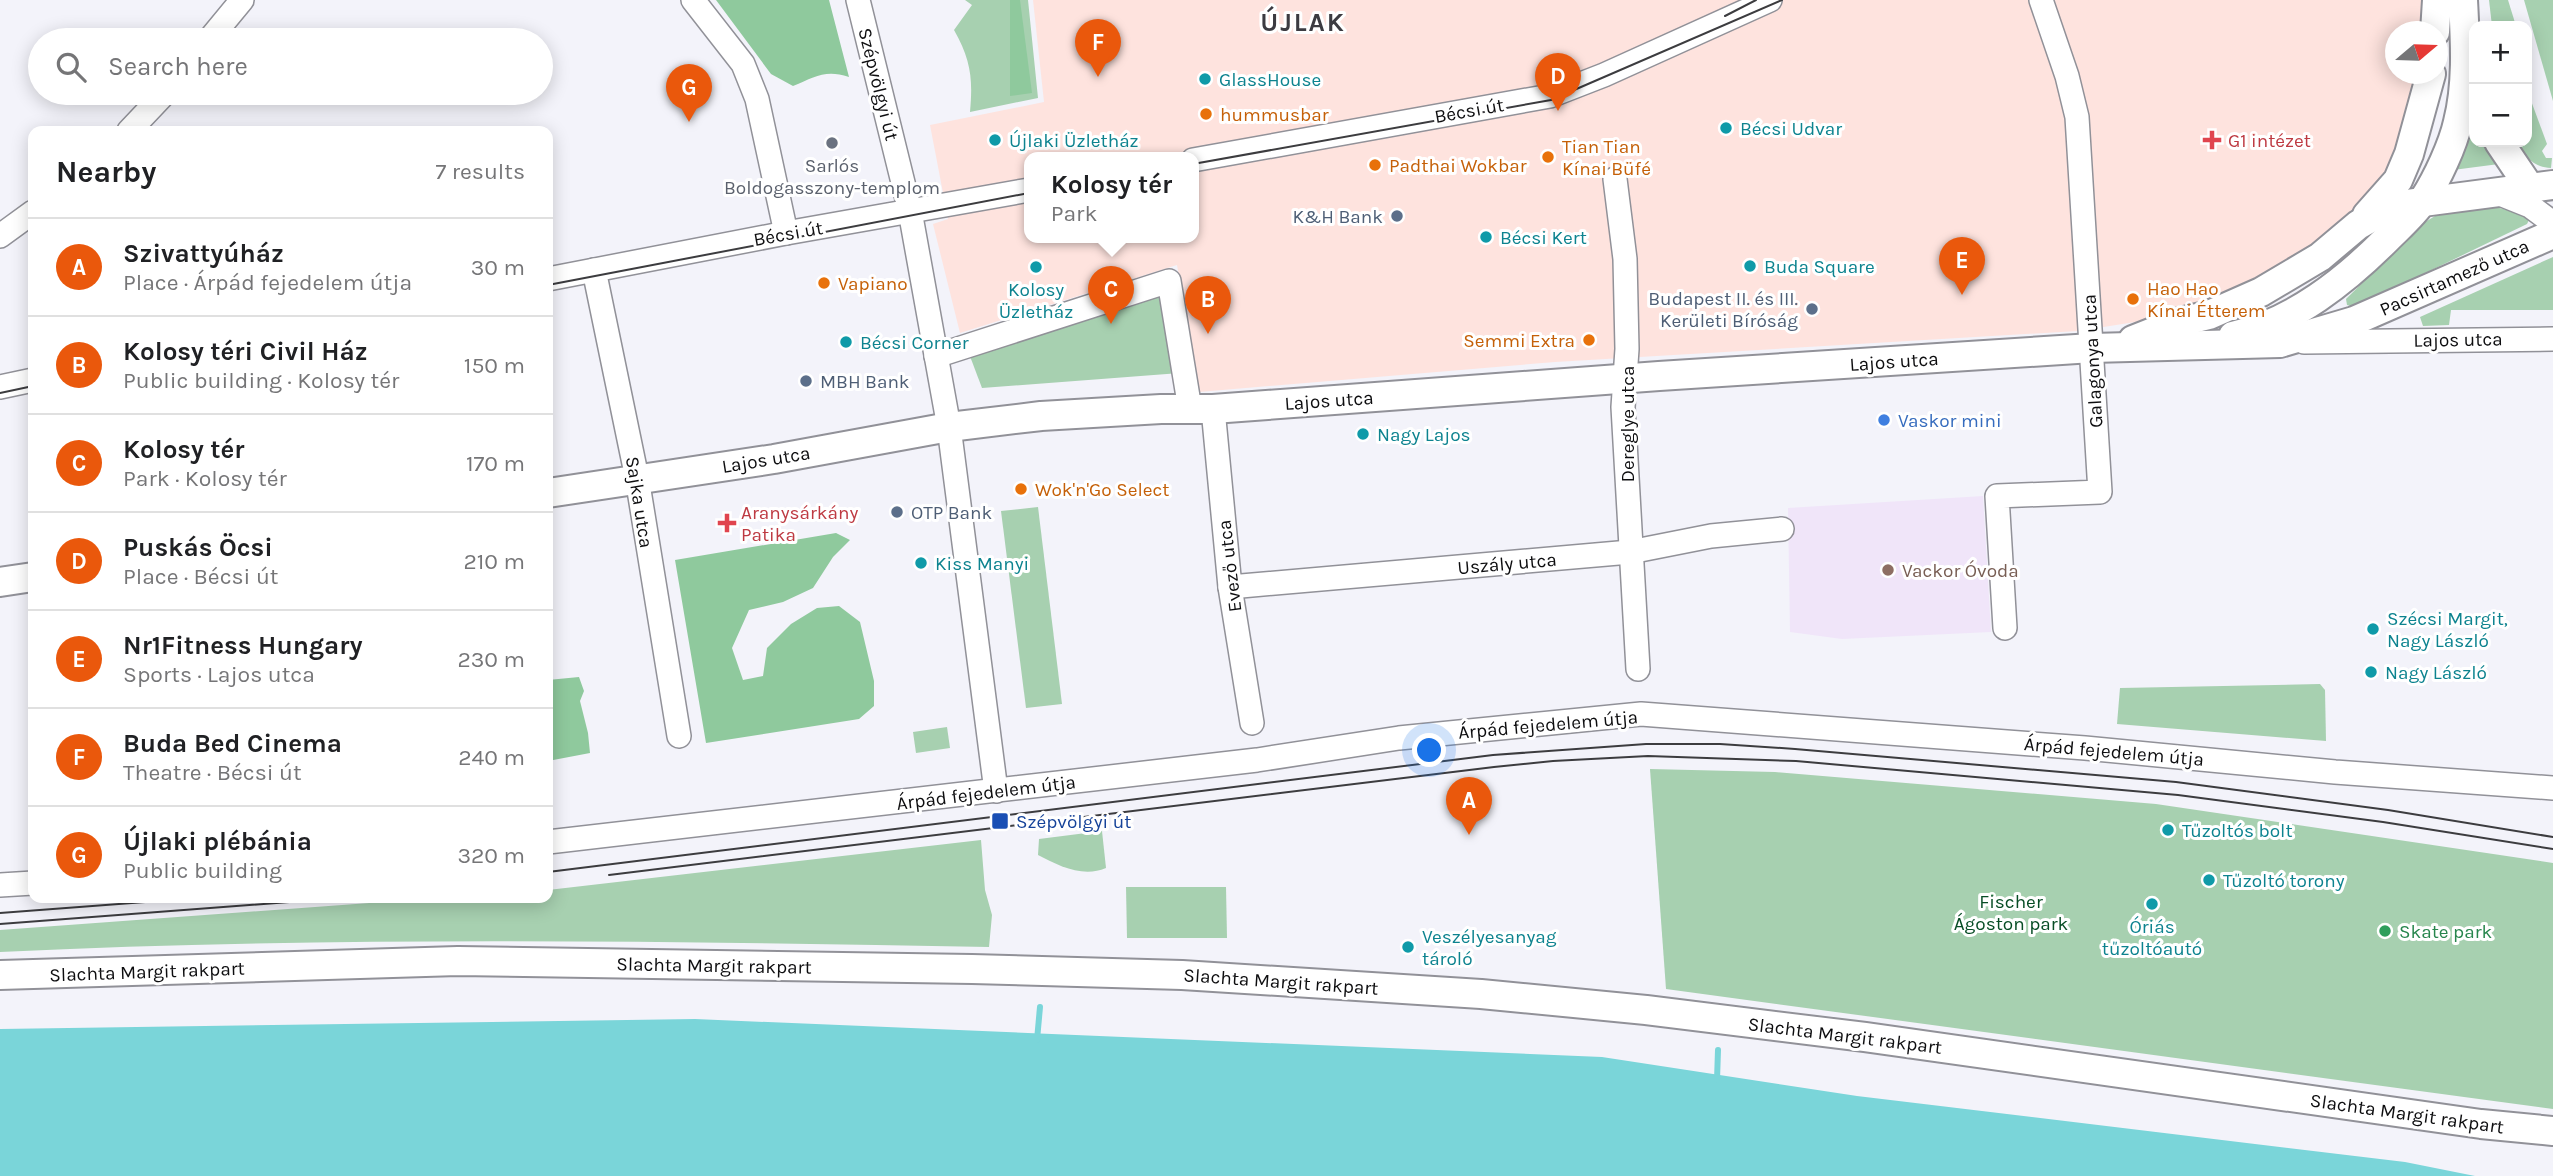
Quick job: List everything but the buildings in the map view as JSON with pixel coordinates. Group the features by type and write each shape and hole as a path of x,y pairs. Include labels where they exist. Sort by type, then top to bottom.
{"main road":[{"path":"2436,21 2437,0"},
{"path":"2463,0 2469,59"},
{"path":"2189,346 2246,333 2308,304 2346,278 2395,232 2423,201 2432,185 2458,122 2469,73"},
{"path":"2358,225 2398,180 2413,141 2428,84"},
{"path":"2504,147 2542,186"},
{"path":"2358,225 2400,205 2542,186"},
{"name":"Lajos utca","path":"2103,347 2209,315 2261,292 2320,257 2358,225"},
{"name":"Pacsirtamező utca","path":"2354,320 2553,234"},
{"name":"Lajos utca","path":"553,492 774,458 949,427 1041,416 1201,409 2103,347 2280,343 2354,320"},
{"path":"0,582 28,578"},
{"name":"Slachta Margit rakpart","path":"0,975 458,961 944,968 1182,975 1481,994 1646,1010 1854,1035 2481,1124 2553,1131"}],"street":[{"path":"219,28 242,0"},
{"name":"Szépvölgyi út","path":"858,0 910,211 949,427 996,791"},
{"name":"Bécsi út","path":"1199,159 1550,96 1604,75 1770,0"},
{"name":"Galagonya utca","path":"2005,628 1997,496 2099,492 2103,347 2077,117 2067,76 2041,0"},
{"path":"695,2 743,64 757,99 786,233"},
{"path":"134,126 153,105"},
{"name":"Dereglye utca","path":"1615,179 1625,259 1623,407 1637,669"},
{"path":"2542,186 2553,217"},
{"name":"Bécsi út","path":"553,278 1024,191"},
{"path":"2495,192 2530,206 2553,223"},
{"path":"0,236 28,216"},
{"name":"Sajka utca","path":"594,270 637,478 679,736"},
{"name":"Evező utca","path":"936,356 1169,281 1201,409 1252,723"},
{"name":"Lajos utca","path":"2280,343 2553,339"},
{"path":"0,387 28,381"},
{"name":"Uszály utca","path":"1230,587 1630,552 1711,536 1782,529"},
{"name":"Árpád fejedelem útja","path":"553,841 1257,760 1399,738 1641,715 2085,748 2335,772 2553,788"},
{"path":"0,885 28,883"}],"shaded area":[{"path":"1033,0 2427,0 2426,21 2385,21 2385,84 2419,84 2386,185 2326,241 2271,274 2214,301 2148,320 2078,331 1555,362 1199,392 1177,265 960,333 933,224 948,219 930,125 1044,102"},
{"name":"Vackor Óvoda","path":"1983,496 1991,632 1842,639 1790,632 1788,508"}],"green space":[{"path":"716,0 829,0 849,77 827,74 793,86 771,74"},
{"path":"965,0 1028,0 1038,98 970,112 970,70 954,30 972,5"},
{"path":"1010,0 1020,0 1032,93 1010,96"},
{"path":"2489,0 2508,0 2514,21 2491,21"},
{"path":"2524,0 2553,0 2553,101 2532,21"},
{"path":"2532,103 2547,144 2542,151 2546,158 2552,158 2551,168 2539,166 2520,147 2532,147"},
{"path":"2469,117 2469,147 2489,147 2499,164 2453,170"},
{"path":"2490,205 2523,215 2529,220 2527,224 2355,307 2347,305 2346,299 2422,224 2443,212"},
{"path":"2553,257 2553,310 2451,310 2449,325 2423,326 2420,317"},
{"path":"1157,290 1167,298 1180,373 982,388 968,351"},
{"path":"1038,507 1062,704 1026,708 1001,511"},
{"path":"836,533 850,540 833,557 813,588 783,602 749,610 732,648 743,680 763,676 767,648 791,624 817,608 839,606 860,622 874,681 874,706 859,719 706,743 675,560"},
{"path":"579,677 584,691 580,701 590,753 553,760 553,680"},
{"path":"2320,684 2325,690 2326,741 2117,724 2120,688"},
{"path":"947,727 950,748 916,753 913,732"},
{"name":"Fischer Ágoston park","path":"1650,769 1775,772 2156,804 2553,863 2553,1109 1666,989"},
{"path":"1102,831 1106,868 1080,871 1063,867 1038,855 1039,839"},
{"path":"981,840 985,890 992,915 989,947 370,942 0,952 0,930 369,903 553,903 553,889"},
{"path":"1126,887 1226,887 1227,938 1127,938"}],"water":[{"path":"695,1019 1602,1057 1857,1096 2405,1162 2475,1176 0,1176 0,1029"}],"waterway":[{"path":"1037,1040 1040,1007"},
{"path":"1717,1080 1718,1050"}],"tram line":[{"path":"1725,16 1756,0"},
{"path":"1199,163 1551,100 1782,0"},
{"path":"553,284 1024,194"},
{"path":"0,393 28,387"},
{"path":"553,871 1493,755 1646,744 1720,744 1795,749 2176,782 2388,810 2553,837"},
{"path":"609,875 1494,767 1648,756 1796,761 2178,795 2383,822 2553,849"},
{"path":"0,913 132,903"},
{"path":"0,924 275,903"}],"place":[{"name":"Buda Bed Cinema","path":"1098,77"},
{"name":"GlassHouse","path":"1205,79"},
{"name":"Puskás Öcsi","path":"1558,111"},
{"name":"hummusbar","path":"1206,114"},
{"name":"Újlaki plébánia","path":"689,122"},
{"name":"Bécsi Udvar","path":"1726,128"},
{"name":"Újlaki Üzletház","path":"995,140"},
{"name":"G1 intézet","path":"2212,140"},
{"name":"Sarlós Boldogasszony-templom","path":"832,143"},
{"name":"Tian Tian Kínai Büfé","path":"1548,157"},
{"name":"Padthai Wokbar","path":"1375,165"},
{"name":"K&H Bank","path":"1397,216"},
{"name":"Bécsi Kert","path":"1486,237"},
{"name":"Buda Square","path":"1750,266"},
{"name":"Kolosy Üzletház","path":"1036,267"},
{"name":"Vapiano","path":"824,283"},
{"name":"Nr1Fitness Hungary","path":"1962,295"},
{"name":"Hao Hao Kínai Étterem","path":"2133,299"},
{"name":"Budapest II. és III. Kerületi Bíróság","path":"1812,309"},
{"name":"Kolosy tér","path":"1111,324"},
{"name":"Kolosy téri Civil Ház","path":"1208,334"},
{"name":"Semmi Extra","path":"1589,340"},
{"name":"Bécsi Corner","path":"846,342"},
{"name":"MBH Bank","path":"806,381"},
{"name":"Vaskor mini","path":"1884,420"},
{"name":"Nagy Lajos","path":"1363,434"},
{"name":"Wok'n'Go Select","path":"1021,489"},
{"name":"OTP Bank","path":"897,512"},
{"name":"Aranysárkány Patika","path":"727,523"},
{"name":"Kiss Manyi","path":"921,563"},
{"name":"Vackor Óvoda","path":"1888,570"},
{"name":"Szécsi Margit, Nagy László","path":"2373,629"},
{"name":"Nagy László","path":"2371,672"},
{"name":"Szépvölgyi út","path":"1000,821"},
{"name":"Tűzoltós bolt","path":"2168,830"},
{"name":"Szivattyúház","path":"1469,835"},
{"name":"Tűzoltó torony","path":"2209,880"},
{"name":"Óriás tűzoltóautó","path":"2152,904"},
{"name":"Skate park","path":"2385,931"},
{"name":"Veszélyesanyag tároló","path":"1408,947"}],"district":[{"name":"ÚJLAK","path":"1303,22"}]}
